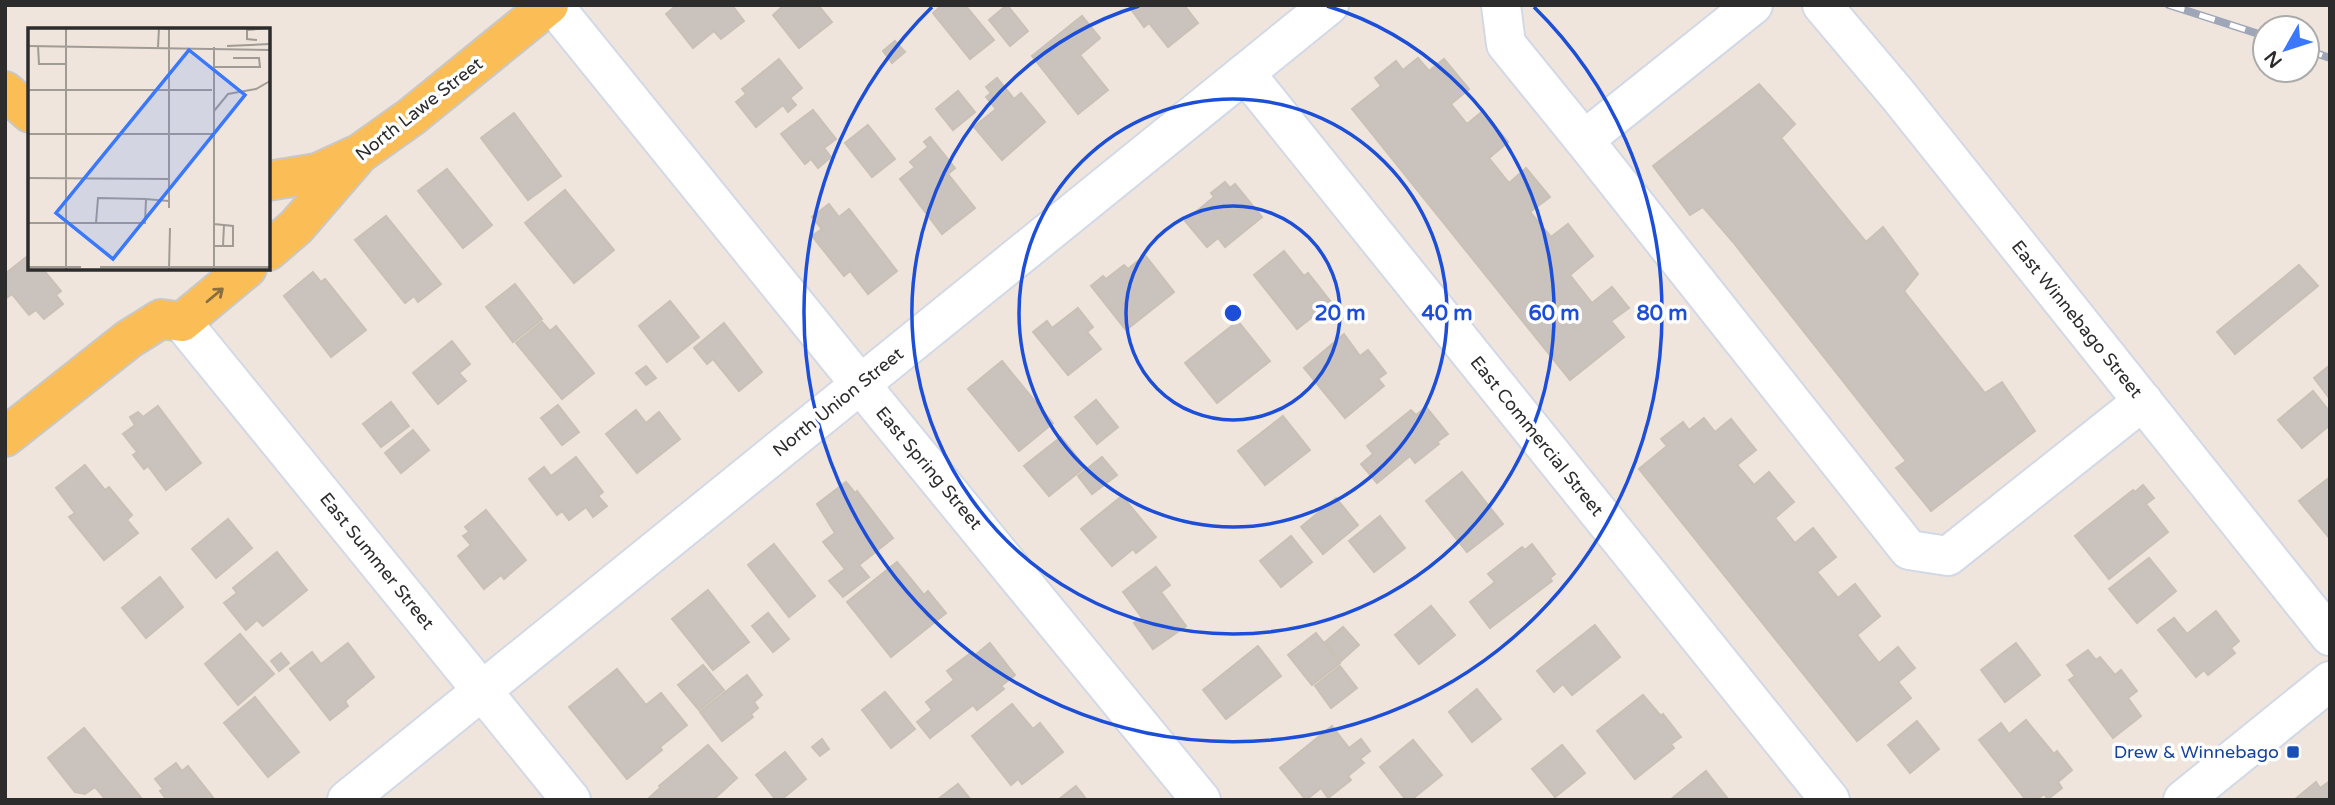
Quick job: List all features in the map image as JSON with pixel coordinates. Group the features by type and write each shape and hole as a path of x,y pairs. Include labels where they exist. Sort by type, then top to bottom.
{"main road":[{"name":"North Lawe Street","path":"270,249 296,228 359,154 411,117 551,5"},
{"path":"5,91 28,111"},
{"path":"270,181 317,173 359,154"},
{"path":"5,437 129,339 161,319 182,322 245,270"}],"street":[{"name":"East Spring Street","path":"551,5 1201,800"},
{"name":"North Union Street","path":"347,800 1329,5"},
{"path":"1501,5 1506,44 1909,550 1948,556 2143,401"},
{"path":"1584,140 1753,5"},
{"name":"East Winnebago Street","path":"1822,5 1898,95 2330,636"},
{"name":"East Commercial Street","path":"1245,73 1830,800"},
{"name":"East Summer Street","path":"182,322 571,800"},
{"path":"2183,800 2330,681"}],"building":[{"path":"677,5 732,5 744,21 721,39 714,31 693,48 666,14"},
{"path":"784,5 818,5 832,22 799,48 773,15"},
{"path":"942,5 965,5 994,40 970,59 933,13"},
{"path":"1007,5 1028,31 1010,46 989,20"},
{"path":"1128,5 1184,5 1198,23 1168,47 1149,23 1144,27"},
{"path":"1082,16 1100,38 1080,55 1108,90 1078,114 1032,56"},
{"path":"895,41 905,52 892,63 883,51"},
{"path":"1418,58 1429,71 1444,59 1469,89 1451,104 1467,124 1483,111 1508,142 1489,158 1509,183 1526,168 1550,197 1530,212 1551,237 1568,224 1593,256 1570,275 1592,303 1612,287 1629,308 1611,321 1624,337 1570,380 1352,109 1381,86 1375,78 1396,61 1403,70"},
{"path":"779,59 802,88 790,98 796,105 788,112 783,105 756,127 736,102 746,94 742,89"},
{"path":"997,78 1014,99 1021,93 1045,122 1002,160 974,127 996,109 986,97 991,93 986,87"},
{"path":"1759,84 1795,124 1781,138 1866,242 1883,227 1918,274 1904,291 1985,393 2002,382 2035,431 1931,511 1896,468 1906,461 1733,242 1703,207 1690,215 1653,166"},
{"path":"958,91 975,112 953,130 936,109"},
{"path":"813,110 836,139 824,148 831,157 818,168 811,159 805,164 781,134"},
{"path":"514,113 561,176 528,200 481,138"},
{"path":"868,125 895,159 872,177 845,143"},
{"path":"930,137 955,168 948,174 975,208 942,234 900,179 915,167 910,162 928,147 924,142"},
{"path":"447,169 492,225 463,248 418,191"},
{"path":"1225,182 1230,188 1235,184 1262,217 1225,247 1218,238 1207,247 1185,221 1214,197 1211,193"},
{"path":"565,190 614,250 574,283 525,223"},
{"path":"829,204 839,217 849,209 897,271 868,294 850,271 844,276 812,236 822,229 812,217"},
{"path":"386,216 441,284 418,302 414,296 405,303 355,240"},
{"path":"1284,251 1304,276 1308,273 1331,302 1297,329 1254,275"},
{"path":"1145,255 1174,292 1126,330 1091,286 1103,276 1106,279 1124,265 1128,269"},
{"path":"28,256 28,270 44,270 61,291 56,295 63,304 44,319 36,310 29,315 12,294 5,299 5,274"},
{"path":"2299,265 2318,286 2235,354 2217,332"},
{"path":"313,272 321,282 325,279 366,330 331,357 284,296"},
{"path":"515,284 542,319 513,342 486,307"},
{"path":"670,301 699,337 667,362 639,326"},
{"path":"1078,308 1093,327 1087,332 1101,349 1068,375 1033,332 1047,321 1052,328"},
{"path":"1238,321 1270,361 1217,403 1185,363"},
{"path":"542,322 550,331 556,326 594,373 562,399 516,343"},
{"path":"724,323 762,372 739,391 713,359 707,364 694,348"},
{"path":"1344,334 1360,356 1368,350 1386,373 1378,379 1384,386 1345,418 1304,368"},
{"path":"452,341 470,364 459,373 466,381 438,404 413,373"},
{"path":"1002,361 1053,423 1019,451 968,389"},
{"path":"2330,365 2330,399 2314,378"},
{"path":"646,366 656,378 646,385 636,373"},
{"path":"2313,391 2330,412 2330,425 2302,448 2278,420"},
{"path":"1096,400 1118,427 1097,444 1075,417"},
{"path":"391,402 409,426 381,447 363,424"},
{"path":"558,405 579,432 562,445 541,418"},
{"path":"158,406 201,463 166,490 148,466 144,469 133,455 137,452 123,434 135,425 130,417 138,412 143,417"},
{"path":"1426,407 1448,434 1415,463 1410,456 1377,483 1361,464 1373,454 1367,446 1411,410 1416,415"},
{"path":"636,410 646,423 659,412 680,439 637,473 606,434"},
{"path":"1283,416 1310,450 1265,485 1238,451"},
{"path":"1704,418 1715,432 1731,419 1756,450 1737,465 1754,485 1769,472 1794,502 1775,518 1795,543 1813,528 1836,557 1817,572 1838,598 1855,584 1880,616 1857,635 1879,663 1898,647 1915,668 1898,682 1911,698 1857,741 1639,469 1667,446 1661,439 1683,422 1689,430"},
{"path":"413,430 429,450 401,473 385,453"},
{"path":"1061,437 1085,467 1049,496 1024,466"},
{"path":"576,457 603,492 598,496 607,506 593,517 586,507 569,520 562,511 557,515 529,479 544,467 551,476"},
{"path":"1102,457 1117,475 1092,494 1078,476"},
{"path":"85,465 105,490 109,487 132,515 127,520 138,533 104,560 69,517 75,513 56,488"},
{"path":"1462,472 1503,524 1467,552 1426,501"},
{"path":"2330,477 2330,539 2299,501"},
{"path":"846,482 855,493 857,491 893,538 859,565 869,577 843,597 829,581 845,569 823,542 835,533 817,504"},
{"path":"2143,485 2154,498 2146,504 2168,532 2109,579 2075,536"},
{"path":"1122,496 1156,537 1136,553 1133,549 1112,566 1081,529"},
{"path":"1336,498 1358,525 1323,554 1301,527"},
{"path":"486,510 526,560 504,579 501,575 484,589 458,556 471,545 463,536 469,532 465,527"},
{"path":"1380,516 1405,548 1374,572 1349,541"},
{"path":"228,519 252,548 216,578 192,549"},
{"path":"1291,536 1312,562 1281,587 1260,561"},
{"path":"774,544 815,596 789,617 748,565"},
{"path":"1532,544 1555,574 1550,578 1552,581 1490,628 1470,602 1495,582 1488,574 1522,547 1525,550"},
{"path":"277,552 307,590 263,626 257,620 246,630 224,603 237,593 233,588"},
{"path":"2149,558 2176,591 2137,623 2109,589"},
{"path":"897,562 924,595 928,591 946,613 891,657 847,602"},
{"path":"1156,567 1170,585 1161,592 1186,626 1153,649 1134,623 1142,618 1123,592"},
{"path":"160,577 183,607 146,638 122,608"},
{"path":"708,590 749,642 713,670 672,619"},
{"path":"1431,606 1455,635 1419,664 1395,635"},
{"path":"2216,611 2239,641 2231,648 2235,653 2208,675 2204,670 2196,677 2158,630 2174,618 2187,634"},
{"path":"768,613 789,639 773,652 752,626"},
{"path":"1595,625 1620,657 1572,695 1563,684 1554,692 1537,671"},
{"path":"1343,627 1359,645 1341,661 1325,642"},
{"path":"1316,633 1340,663 1312,685 1288,655"},
{"path":"240,634 274,674 238,705 205,664"},
{"path":"348,643 374,677 345,701 348,706 330,720 290,669 312,652 321,664"},
{"path":"990,643 1015,675 1001,686 1004,689 977,710 973,705 930,738 917,722 932,710 926,702 954,680 947,671 972,652 974,656"},
{"path":"2016,643 2040,675 2005,702 1981,670"},
{"path":"1258,646 1281,676 1226,719 1203,690"},
{"path":"2088,650 2096,660 2100,657 2115,675 2121,670 2137,691 2128,698 2141,716 2113,738 2069,680 2075,676 2067,665"},
{"path":"281,653 289,663 279,671 271,661"},
{"path":"703,665 724,690 699,710 678,685"},
{"path":"1340,666 1357,688 1331,708 1315,686"},
{"path":"617,669 646,705 661,693 687,725 627,779 569,707"},
{"path":"747,675 762,695 754,702 758,708 751,714 753,717 722,741 700,712"},
{"path":"1477,689 1501,719 1472,742 1449,712"},
{"path":"885,692 915,729 891,748 862,710"},
{"path":"1643,695 1681,737 1671,744 1674,748 1635,779 1597,731"},
{"path":"255,697 299,752 268,777 224,723"},
{"path":"1012,704 1033,729 1040,723 1063,752 1022,784 1018,779 1011,785 972,736"},
{"path":"2026,720 2054,754 2057,751 2072,770 2058,782 2062,788 2048,799 2044,794 2036,800 2026,800 1979,740 2001,723 2009,734"},
{"path":"1917,721 1939,749 1910,773 1888,745"},
{"path":"1332,726 1349,748 1361,739 1370,751 1360,759 1364,763 1348,776 1351,780 1328,798 1321,788 1306,800 1280,768"},
{"path":"84,728 143,800 106,800 95,787 85,794 75,792 48,758"},
{"path":"822,739 829,749 820,756 812,747"},
{"path":"1413,740 1442,775 1411,800 1406,800 1380,767"},
{"path":"708,745 737,778 713,800 650,800 659,786"},
{"path":"1562,745 1585,773 1555,797 1532,769"},
{"path":"785,752 806,779 781,800 776,800 756,775"},
{"path":"176,763 182,771 188,766 215,800 167,800 155,779"},
{"path":"1706,771 1727,800 1670,800"},
{"path":"2330,781 2330,800 2294,800 2316,782 2320,788"},
{"path":"958,784 971,800 937,800"},
{"path":"1076,786 1087,800 1058,800"}],"railway":[{"path":"2169,5 2251,31"},
{"path":"2321,55 2330,58"}],"place":[{"name":"Drew & Winnebago","path":"2293,752"}]}
